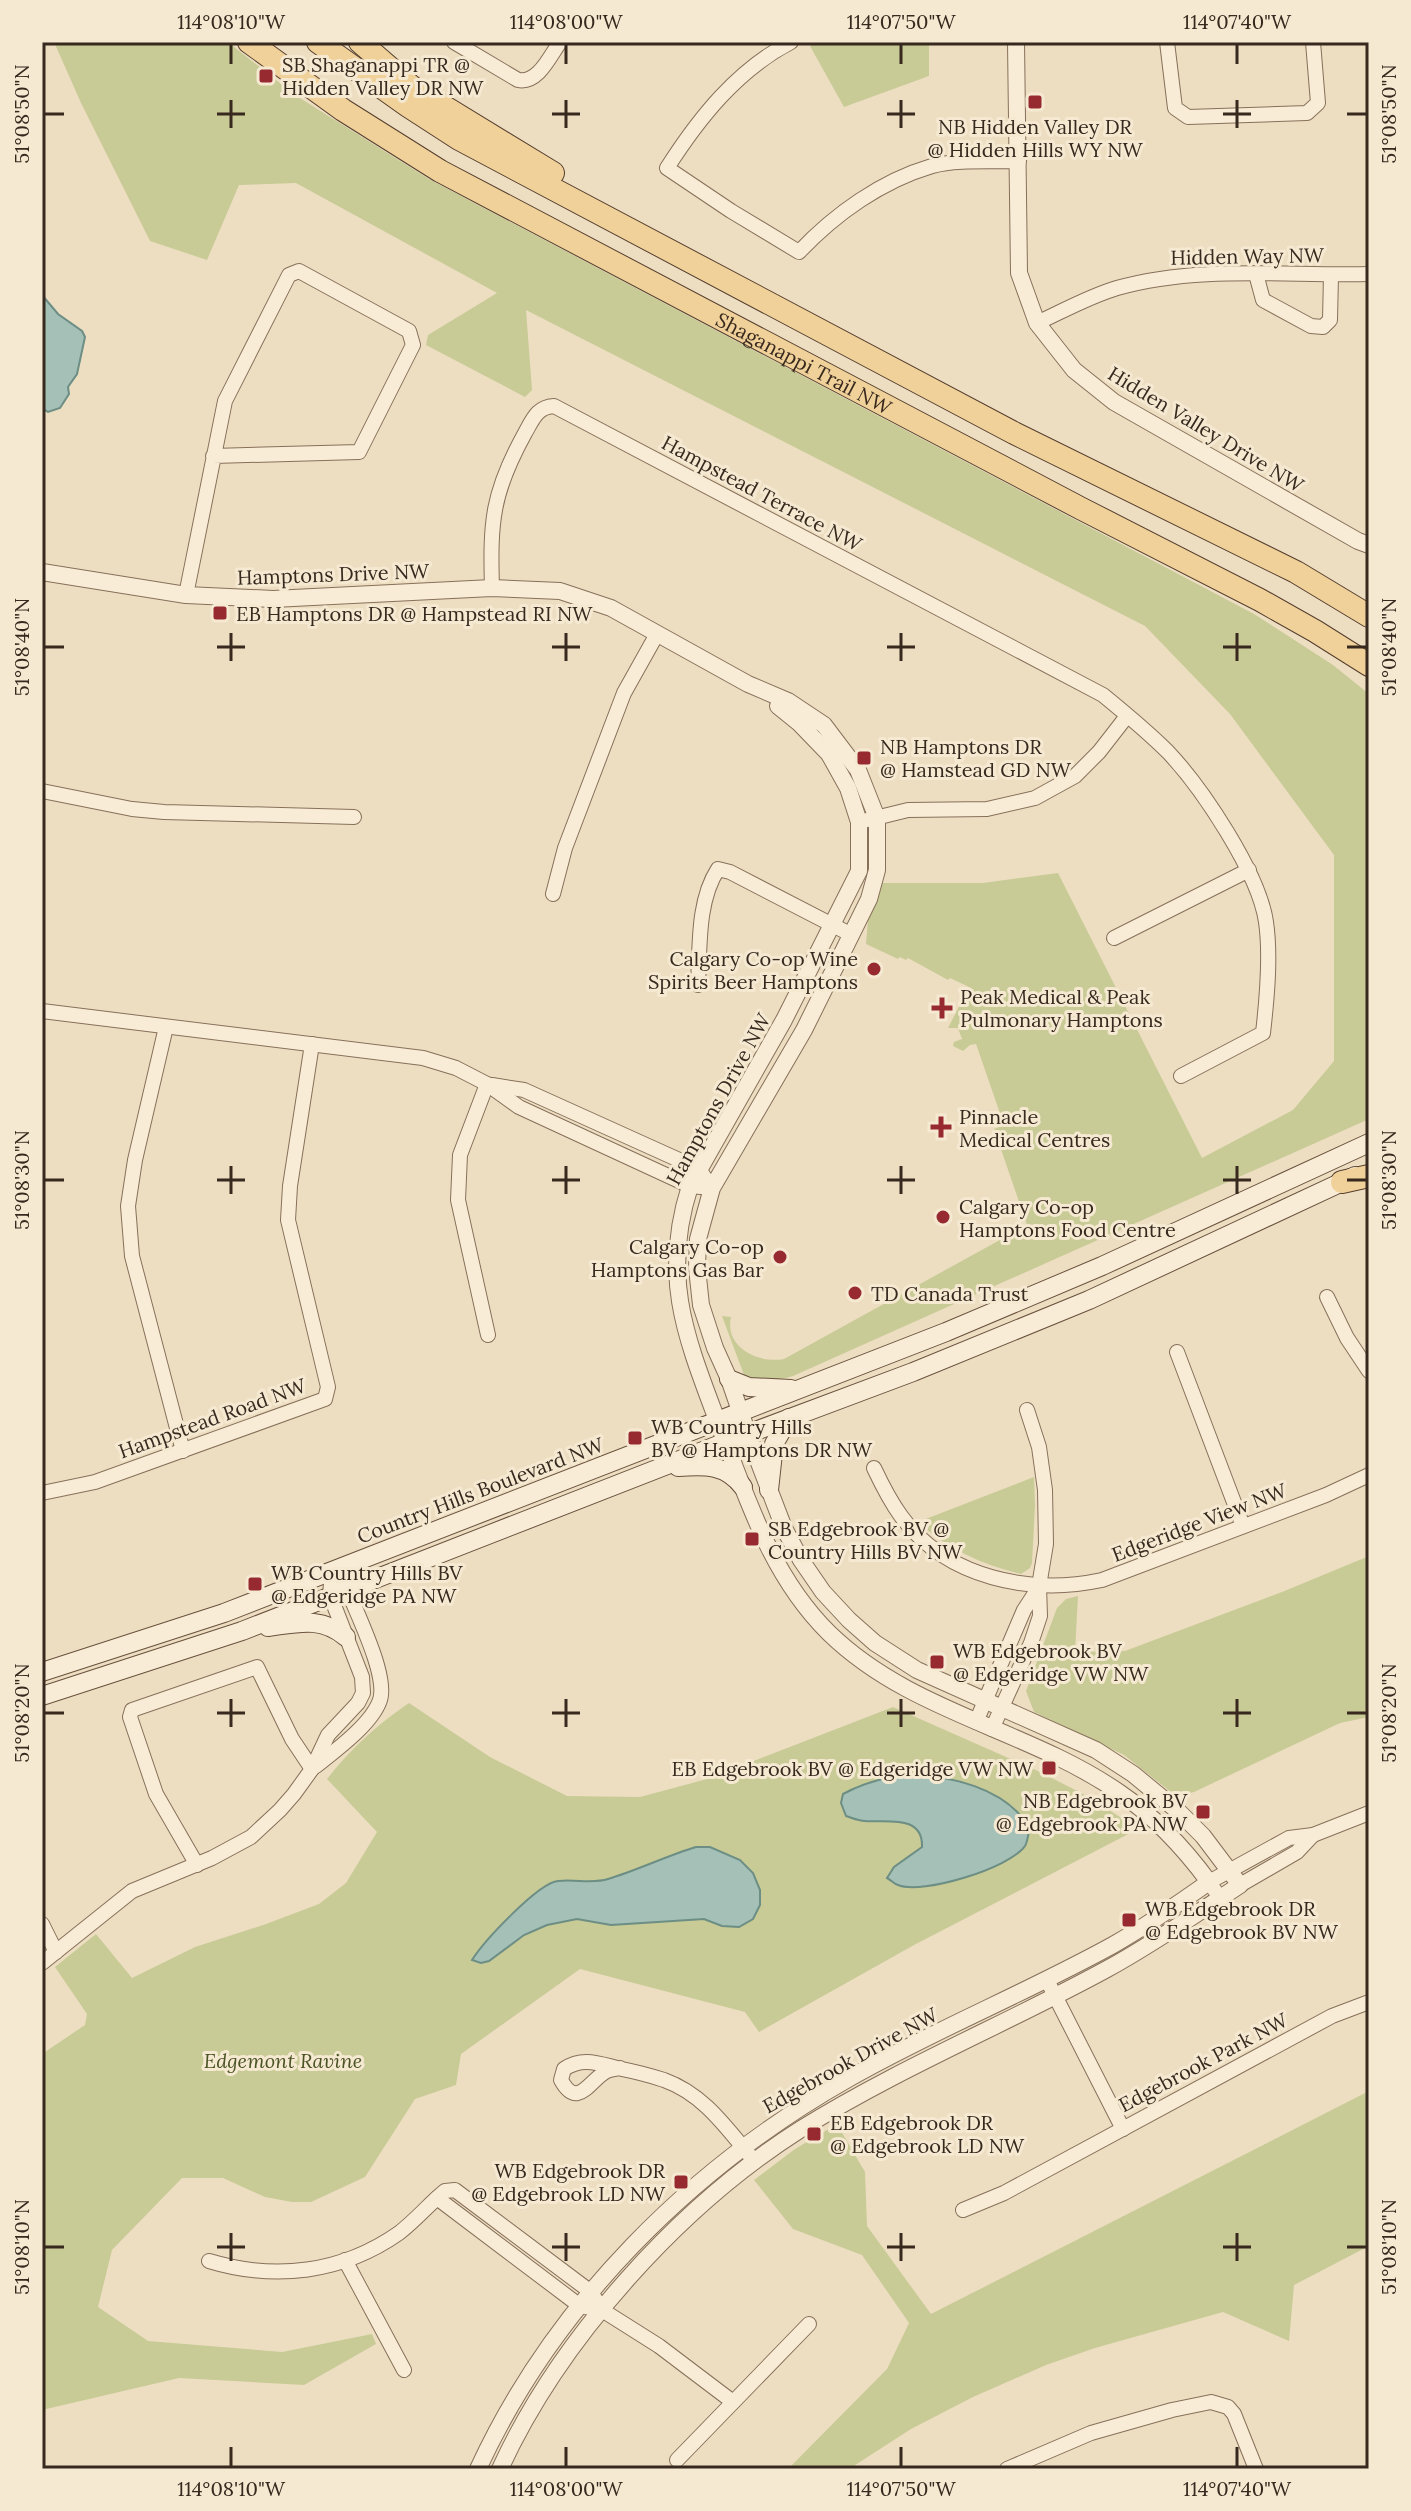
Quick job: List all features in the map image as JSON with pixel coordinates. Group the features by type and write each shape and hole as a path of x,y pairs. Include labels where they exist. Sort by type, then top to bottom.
{"main road":[{"name":"Shaganappi Trail NW","path":"249,42 343,110 440,171 1260,600 1369,665"},
{"name":"Shaganappi Trail NW","path":"318,42 459,139 1014,433 1296,572 1364,612"},
{"path":"360,42 412,87 619,213 634,231"},
{"path":"1260,600 1369,682"},
{"name":"Country Hills Boulevard NW","path":"42,1672 224,1613 802,1389 1027,1299 1369,1143"},
{"path":"42,1696 242,1631 913,1372 1089,1300 1342,1182 1369,1173"},
{"path":"729,1379 749,1387 802,1389"},
{"path":"769,1490 774,1444 790,1417"},
{"path":"660,1468 700,1465 719,1468 737,1478 743,1487"},
{"path":"242,1631 321,1623 346,1637"}],"street":[{"path":"454,42 526,82 534,78 560,42"},
{"path":"791,42 744,74 714,102 667,168 799,252 818,232 857,201 934,165 1019,161"},
{"name":"Hidden Valley Drive NW","path":"1016,42 1019,273 1037,323 1074,370 1114,402 1369,545"},
{"path":"1167,42 1175,108 1188,117 1307,113 1318,103 1313,42"},
{"path":"186,595 213,456 225,401 289,275 299,271 409,331 413,345 359,452 213,456"},
{"path":"1256,274 1263,300 1311,326 1323,327 1330,320 1331,275"},
{"name":"Hidden Way NW","path":"1037,323 1114,289 1157,278 1369,274"},
{"name":"Hampstead Terrace NW","path":"492,588 492,526 498,491 508,464 537,412 554,406 1103,695 1168,753 1200,794 1249,870 1266,923 1267,989 1263,1033 1181,1076"},
{"name":"Hamptons Drive NW","path":"42,572 186,595 273,599 492,588 560,591 611,608 748,684 788,701 824,725 858,770 877,818 877,870 869,899 804,1030 712,1188 698,1239 697,1268 701,1305 715,1348 769,1490 801,1560 823,1592 849,1620 875,1643 907,1664 1096,1750 1133,1774 1203,1836 1220,1876"},
{"path":"553,894 565,848 624,693 657,634"},
{"name":"Hamptons Drive NW","path":"748,684 799,723 829,754 848,788 859,822 859,871 784,1020 690,1186 677,1235 680,1307 695,1358 765,1543 800,1600 827,1631 885,1678 1071,1766 1120,1793 1220,1876"},
{"path":"859,822 908,810 987,809 1035,798 1075,776 1099,752 1127,716"},
{"path":"42,791 132,809 164,812 354,817"},
{"path":"698,985 701,932 709,883 718,869 730,872 850,934"},
{"path":"1114,938 1249,870"},
{"path":"42,1011 423,1058 456,1068 487,1084 519,1107 690,1186 712,1188"},
{"path":"166,1027 135,1160 128,1206 132,1256 183,1451"},
{"name":"Hampstead Road NW","path":"42,1493 95,1482 325,1399 328,1387 288,1220 290,1186 312,1044"},
{"path":"487,1084 524,1090 699,1169 712,1188"},
{"path":"487,1084 460,1155 458,1200 488,1335"},
{"path":"1327,1297 1347,1338 1369,1371"},
{"path":"1177,1352 1243,1526"},
{"path":"992,1729 1040,1616 1039,1586 1046,1544 1045,1490 1039,1447 1027,1410"},
{"name":"Edgeridge View NW","path":"874,1468 903,1519 933,1548 983,1575 1039,1586 1066,1586 1102,1580 1326,1495 1369,1475"},
{"path":"42,1963 132,1891 197,1865 251,1837 280,1810 312,1769 328,1735 358,1703 363,1693 362,1677 346,1637 332,1571"},
{"path":"976,1722 1024,1610 1039,1586"},
{"path":"312,1769 341,1747 374,1712 381,1695 380,1674 338,1592"},
{"path":"197,1865 156,1794 130,1717 132,1710 257,1667 292,1739 312,1769"},
{"path":"1220,1876 1289,1838 1313,1835 1369,1813"},
{"path":"1220,1876 1240,1885 1297,1852 1313,1835"},
{"path":"1220,1876 1220,1898"},
{"name":"Edgebrook Drive NW","path":"478,2469 524,2387 591,2292 642,2235 743,2147 801,2106 850,2078 1112,1945 1220,1876"},
{"name":"Edgebrook Drive NW","path":"500,2469 524,2422 602,2310 663,2242 704,2203 755,2162 853,2098 1144,1948 1240,1885"},
{"path":"42,1924 56,1952"},
{"name":"Edgebrook Park NW","path":"1047,1978 1123,2129 1320,2023 1369,2002"},
{"path":"620,2068 662,2079 686,2091 709,2108 755,2162"},
{"path":"963,2210 1004,2193 1123,2129"},
{"path":"209,2261 238,2270 264,2273 302,2271 345,2260 385,2242 445,2191 455,2190 591,2292 602,2310"},
{"path":"437,2198 580,2306 602,2310 659,2346 733,2402"},
{"path":"512,2255 523,2241"},
{"path":"345,2260 404,2370"},
{"path":"677,2460 809,2324"},
{"path":"1007,2469 1091,2433 1211,2402 1228,2407 1234,2414 1256,2469"}],"green space":[{"path":"54,42 228,42 295,95 429,179 1254,614 1333,665 1369,694 1369,1119 793,1376 768,1380 744,1375 722,1316 731,1317 733,1337 745,1351 764,1359 784,1359 1027,1225 994,1129 1004,1125 976,1044 963,1051 953,1046 954,1042 962,1039 958,1028 948,1028 969,987 950,978 948,980 908,958 898,959 866,944 868,919 880,883 983,883 1058,873 1202,1158 1293,1110 1334,1061 1334,855 1230,714 1145,626 526,310 532,390 525,397 426,345 428,335 497,293 296,183 239,185 207,260 150,241"},
{"path":"818,42 929,42 929,76 844,107 810,46"},
{"path":"1034,1477 1032,1563 1021,1574 966,1554 918,1522"},
{"path":"1369,1556 1369,1717 1340,1723 1194,1792 1176,1796 1124,1755 1034,1712 1026,1691 1057,1608 1066,1599 1078,1596 1075,1652 1125,1651"},
{"name":"Edgemont Ravine","path":"409,1703 490,1757 567,1796 640,1797 707,1779 893,1707 1038,1771 1091,1798 1138,1829 914,1945 759,2032 745,2012 580,1969 461,2054 456,2085 415,2099 365,2177 311,2202 265,2197 223,2178 182,2178 112,2250 98,2307 148,2341 282,2352 372,2334 376,2344 304,2385 179,2378 42,2410 42,2054 85,2025 87,2014 55,1967 96,1934 132,1978 195,1947 319,1904 346,1883 377,1832 327,1779 365,1738"},
{"path":"1369,2091 1369,2246 1294,2285 1289,2341 1223,2312 1046,2365 911,2429 849,2469 788,2469 887,2369 909,2323 862,2255 793,2229 754,2180 795,2149 837,2124 865,2172 867,2226 931,2314"}],"water":[{"path":"42,295 58,314 82,331 85,337 77,374 68,387 69,394 60,408 48,412 42,408"},
{"path":"904,1775 957,1781 991,1793 1006,1802 1030,1828 1025,1846 1002,1863 965,1878 926,1886 895,1884 887,1878 894,1867 922,1847 917,1829 902,1822 851,1818 846,1816 841,1803 843,1794 858,1787"},
{"path":"696,1847 710,1847 740,1860 753,1873 760,1890 760,1905 753,1919 739,1927 722,1926 704,1919 611,1925 577,1919 547,1925 524,1935 489,1961 481,1963 472,1960 512,1914 549,1884 608,1879"}],"place":[{"name":"SB Shaganappi TR @ Hidden Valley DR NW","path":"266,76"},
{"name":"NB Hidden Valley DR @ Hidden Hills WY NW","path":"1035,102"},
{"name":"EB Hamptons DR @ Hampstead RI NW","path":"220,613"},
{"name":"NB Hamptons DR @ Hamstead GD NW","path":"864,758"},
{"name":"Calgary Co-op Wine Spirits Beer Hamptons","path":"874,969"},
{"name":"Peak Medical & Peak Pulmonary Hamptons","path":"942,1008"},
{"name":"Pinnacle Medical Centres","path":"941,1127"},
{"name":"Calgary Co-op Hamptons Food Centre","path":"943,1217"},
{"name":"Calgary Co-op Hamptons Gas Bar","path":"780,1257"},
{"name":"TD Canada Trust","path":"855,1293"},
{"name":"WB Country Hills BV @ Hamptons DR NW","path":"635,1438"},
{"name":"SB Edgebrook BV @ Country Hills BV NW","path":"752,1539"},
{"name":"WB Country Hills BV @ Edgeridge PA NW","path":"255,1584"},
{"name":"WB Edgebrook BV @ Edgeridge VW NW","path":"937,1662"},
{"name":"EB Edgebrook BV @ Edgeridge VW NW","path":"1049,1768"},
{"name":"NB Edgebrook BV @ Edgebrook PA NW","path":"1203,1812"},
{"name":"WB Edgebrook DR @ Edgebrook BV NW","path":"1129,1920"},
{"name":"EB Edgebrook DR @ Edgebrook LD NW","path":"814,2134"},
{"name":"WB Edgebrook DR @ Edgebrook LD NW","path":"681,2182"}]}
